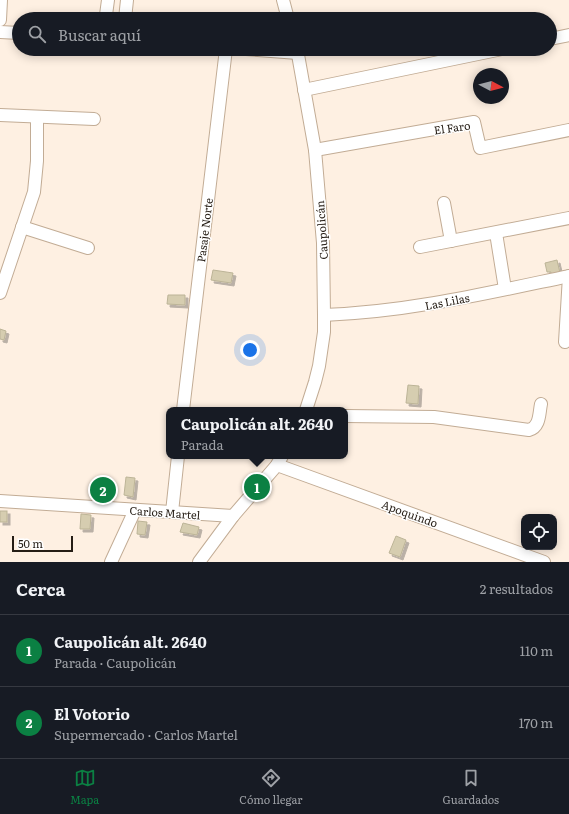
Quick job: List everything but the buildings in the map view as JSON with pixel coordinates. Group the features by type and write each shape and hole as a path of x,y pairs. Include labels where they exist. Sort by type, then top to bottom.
{"street":[{"path":"0,20 1,0"},
{"path":"106,12 108,0"},
{"path":"126,12 127,0"},
{"path":"283,0 286,12"},
{"path":"0,32 12,33"},
{"path":"557,38 569,35"},
{"name":"Pasaje Norte","path":"183,407 225,56"},
{"name":"Caupolicán","path":"298,56 315,150 322,243 324,315 324,332 319,366 307,407"},
{"path":"304,90 468,56"},
{"path":"0,115 38,118 94,119"},
{"path":"0,293 4,267 22,227 34,192 37,161 38,118"},
{"name":"El Faro","path":"315,150 474,122 480,148 569,130"},
{"path":"444,203 451,241"},
{"path":"420,247 569,218"},
{"path":"22,227 88,248"},
{"path":"496,233 505,289"},
{"path":"565,342 569,276"},
{"name":"Las Lilas","path":"324,315 396,310 569,276"},
{"path":"348,416 434,417 529,430 534,429 537,426 541,404"},
{"path":"172,512 178,459"},
{"path":"199,562 233,516 280,460"},
{"name":"Apoquindo","path":"280,460 520,558 544,562"},
{"name":"Carlos Martel","path":"0,501 233,516"},
{"path":"111,562 135,510"}],"place":[{"name":"Caupolicán alt. 2640","path":"257,487"},
{"name":"El Votorio","path":"103,490"}]}
